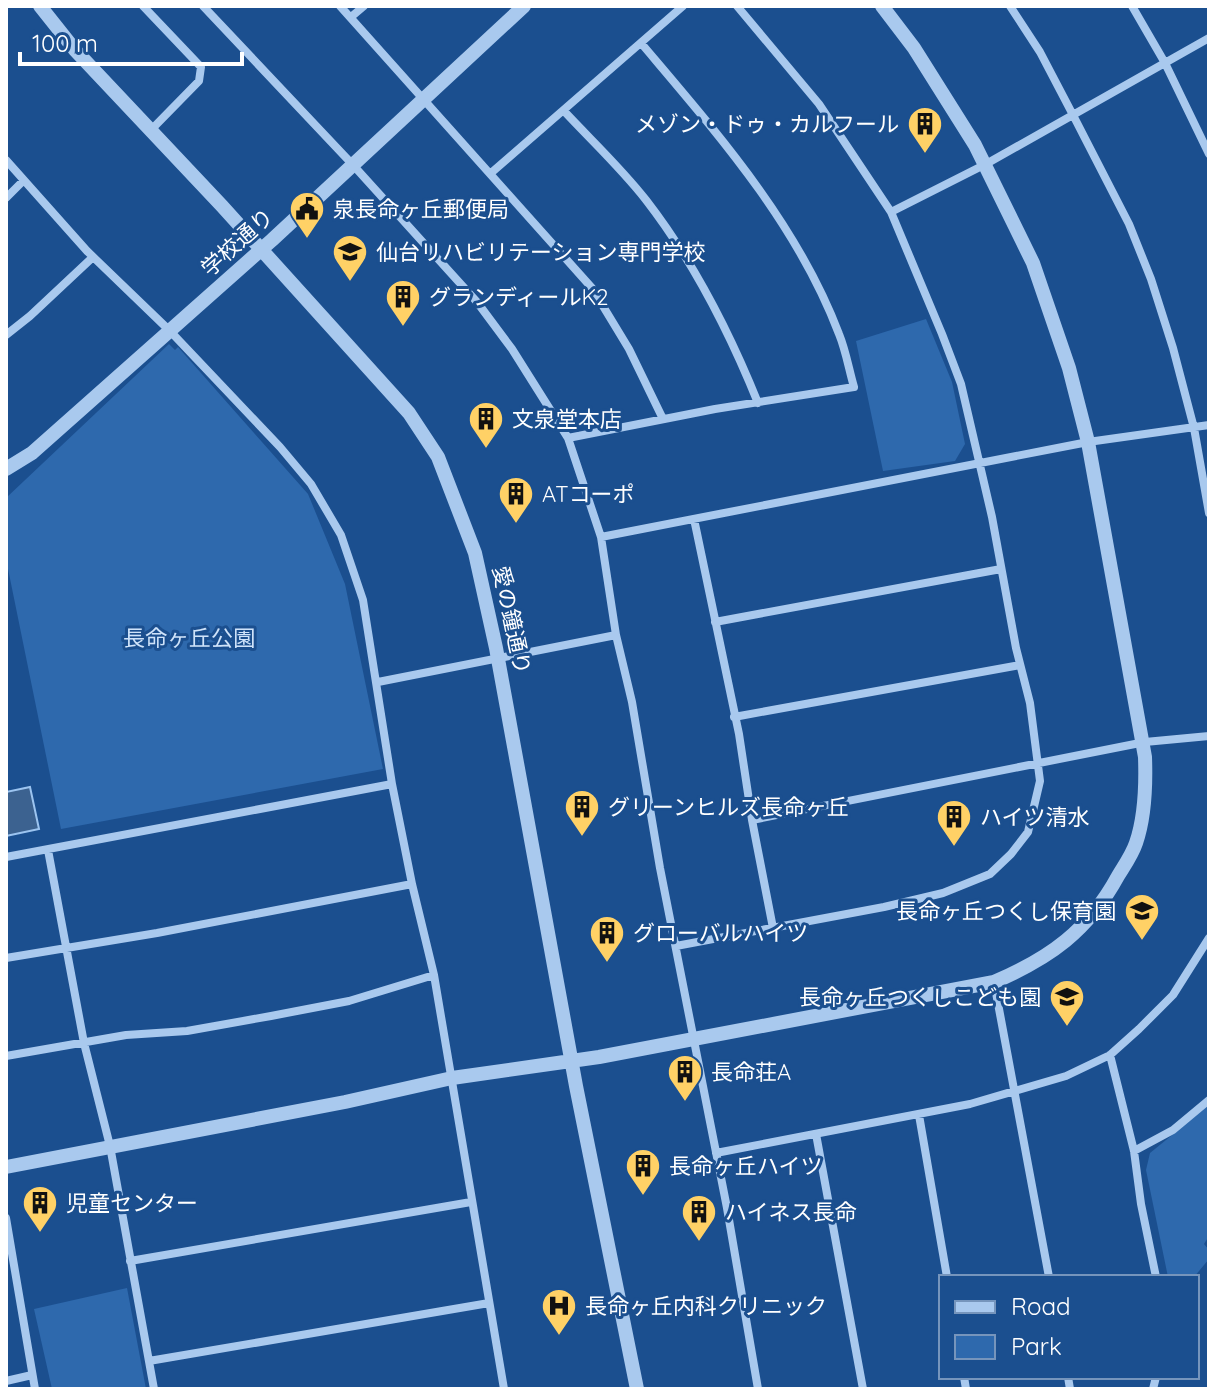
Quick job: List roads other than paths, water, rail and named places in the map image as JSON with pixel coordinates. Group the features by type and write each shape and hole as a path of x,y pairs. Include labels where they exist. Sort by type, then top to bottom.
{"street":[{"path":"143,6 201,67 199,81 151,130"},
{"path":"203,6 477,302 512,349 568,438 601,537 616,635 632,702 758,1389"},
{"path":"340,6 592,288 629,349 663,419"},
{"path":"351,17 364,6"},
{"name":"学校通り","path":"6,469 32,453 261,250 524,6"},
{"path":"491,173 683,6"},
{"path":"676,946 943,893 990,874 1028,832 1040,781 1030,703 961,384 920,277 891,212 819,104 737,6"},
{"path":"6,1167 345,1102 452,1078 572,1060 994,982 1034,964 1075,935 1106,898 1136,844 1146,786 1145,742 1088,442 1069,368 1033,263 986,164 914,48 882,6"},
{"path":"1010,6 1040,52 1073,115 1129,224 1151,279 1194,428 1209,513"},
{"path":"1132,6 1165,63 1209,154"},
{"name":"愛の鐘通り","path":"43,7 75,50 409,413 438,457 475,553 498,657 572,1060 637,1389"},
{"path":"891,212 986,164 1209,38"},
{"path":"568,438 854,387 840,336 801,253 717,134 641,43"},
{"path":"564,111 645,199 685,255 717,310 758,403"},
{"path":"6,160 93,257 170,331 271,438 311,484 341,535 358,587 378,682 392,784 434,975 504,1389"},
{"path":"6,198 24,180"},
{"path":"6,335 93,257"},
{"path":"601,537 1088,442 1209,425"},
{"path":"694,519 739,734 773,928"},
{"path":"715,622 1001,569"},
{"path":"378,682 616,635"},
{"path":"734,717 1020,665"},
{"path":"752,820 1145,742 1209,736"},
{"path":"6,857 392,784"},
{"path":"48,850 84,1043 110,1146 154,1389"},
{"path":"6,958 412,884"},
{"path":"716,1153 919,1115 1014,1093 1066,1076 1110,1055 1173,995 1209,938"},
{"path":"6,1056 126,1035 187,1031 318,1007 349,1001 434,975"},
{"path":"994,982 1049,1275"},
{"path":"1110,1055 1134,1151 1156,1275"},
{"path":"1134,1151 1173,1130 1209,1100"},
{"path":"919,1115 947,1275"},
{"path":"816,1134 863,1389"},
{"path":"130,1261 471,1202"},
{"path":"6,1218 35,1389"},
{"path":"6,1276 17,1274"},
{"path":"149,1361 489,1303"},
{"path":"6,1381 32,1375"}],"place":[{"name":"メゾン・ドゥ・カルフール","path":"925,155"},
{"name":"泉長命ヶ丘郵便局","path":"307,240"},
{"name":"仙台リハビリテーション専門学校","path":"350,283"},
{"name":"グランディールK2","path":"403,328"},
{"name":"文泉堂本店","path":"486,450"},
{"name":"ATコーポ","path":"516,525"},
{"name":"グリーンヒルズ長命ヶ丘","path":"582,838"},
{"name":"ハイツ清水","path":"954,848"},
{"name":"長命ヶ丘つくし保育園","path":"1142,942"},
{"name":"グローバルハイツ","path":"607,964"},
{"name":"長命ヶ丘つくしこども園","path":"1067,1028"},
{"name":"長命荘A","path":"685,1103"},
{"name":"長命ヶ丘ハイツ","path":"643,1197"},
{"name":"児童センター","path":"40,1234"},
{"name":"ハイネス長命","path":"699,1243"},
{"name":"長命ヶ丘内科クリニック","path":"559,1337"}],"park label":[{"name":"長命ヶ丘公園","path":"189,638"}]}
